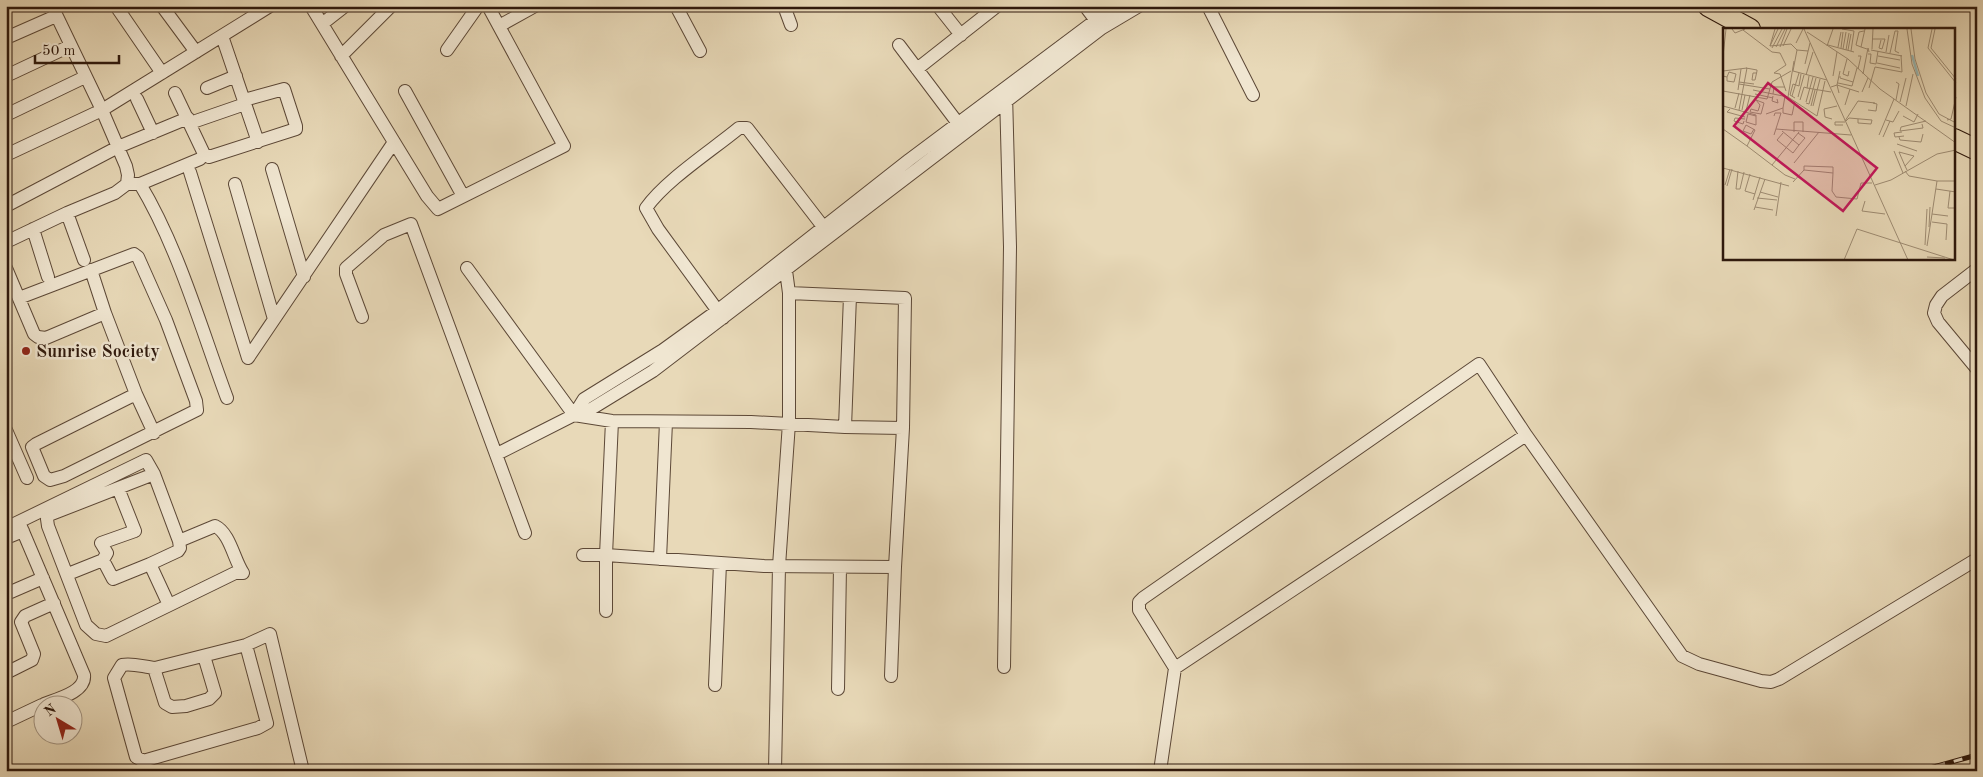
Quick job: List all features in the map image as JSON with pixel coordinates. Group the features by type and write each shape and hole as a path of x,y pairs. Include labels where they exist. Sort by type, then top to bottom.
{"highway":[{"path":"1708,6 1748,28"},
{"path":"1956,140 1977,150"}],"street":[{"path":"116,6 162,73"},
{"path":"162,6 196,52"},
{"path":"6,155 102,110 270,6"},
{"path":"311,6 427,196 438,209 564,146 488,6"},
{"path":"322,24 345,6"},
{"path":"341,56 391,6"},
{"path":"447,50 478,6"},
{"path":"499,26 535,6"},
{"path":"676,6 700,51"},
{"path":"784,6 791,25"},
{"path":"938,6 961,35"},
{"path":"917,69 997,6"},
{"path":"1085,6 1099,24"},
{"path":"497,454 574,415 584,399 720,314 826,231 1099,24 1118,6"},
{"path":"1099,24 1139,6"},
{"path":"1208,6 1253,95"},
{"path":"6,38 54,11 118,147 126,166 127,184"},
{"path":"222,36 258,142"},
{"path":"898,45 961,128"},
{"path":"6,76 70,46"},
{"path":"207,88 236,76"},
{"path":"6,115 85,77"},
{"path":"6,206 118,147 189,120 282,89 285,91 296,129 258,142 206,156 189,120 176,93"},
{"path":"405,91 463,196"},
{"path":"1004,667 1010,247 1006,94"},
{"path":"137,99 153,133"},
{"path":"720,314 658,229 646,208 654,197 676,178 739,128 747,128 826,231"},
{"path":"190,172 248,358 394,142"},
{"path":"6,242 115,193 127,184 140,184 200,159"},
{"path":"272,169 304,277"},
{"path":"140,184 154,206 178,265 227,398"},
{"path":"235,184 274,319"},
{"path":"67,213 136,394 154,432"},
{"path":"362,317 346,274 346,268 384,235 411,224 525,532"},
{"path":"33,229 48,277"},
{"path":"19,298 87,265 134,254 138,257 166,320 196,401 197,410 154,432 64,476 50,480 44,476 32,447 136,394"},
{"path":"775,771 779,566 788,423 789,293 785,264"},
{"path":"6,268 34,334 38,337 46,338 105,313"},
{"path":"467,268 574,415 612,421 788,423 845,427 903,428"},
{"path":"1977,269 1942,296 1936,305 1934,313 1938,322 1977,369"},
{"path":"789,293 905,298 903,428 891,676"},
{"path":"845,427 850,296"},
{"path":"1160,771 1175,668 1139,610 1139,602 1479,364 1526,435 1682,656 1699,664 1761,681 1771,682 1779,679 1977,559"},
{"path":"606,611 606,555 612,421"},
{"path":"660,559 666,422"},
{"path":"6,430 27,478"},
{"path":"1175,668 1526,435"},
{"path":"6,538 21,526 146,460 154,474 180,548 178,551 150,564 113,578 103,560"},
{"path":"154,474 49,515 47,519 86,625 96,634 106,636 235,573 243,573 227,539 219,528 215,526 179,541"},
{"path":"68,574 103,560 107,553 101,543 135,531 118,488"},
{"path":"6,528 21,526"},
{"path":"21,526 80,665 84,680 79,688 66,694"},
{"path":"583,554 779,566 895,567"},
{"path":"715,685 720,562"},
{"path":"150,564 170,605"},
{"path":"838,688 840,567"},
{"path":"6,594 43,578"},
{"path":"6,673 32,660 34,654 21,622 25,616 54,603"},
{"path":"246,645 267,723 258,728 143,761 136,757 114,678 122,665 132,663 154,668 246,645 270,634 303,771"},
{"path":"154,668 165,703 172,707 186,706 209,699 215,693 204,656"},
{"path":"6,722 32,710"}],"railway":[{"path":"1919,771 1977,755"}],"place":[{"name":"Sunrise Society","path":"26,351"}]}
